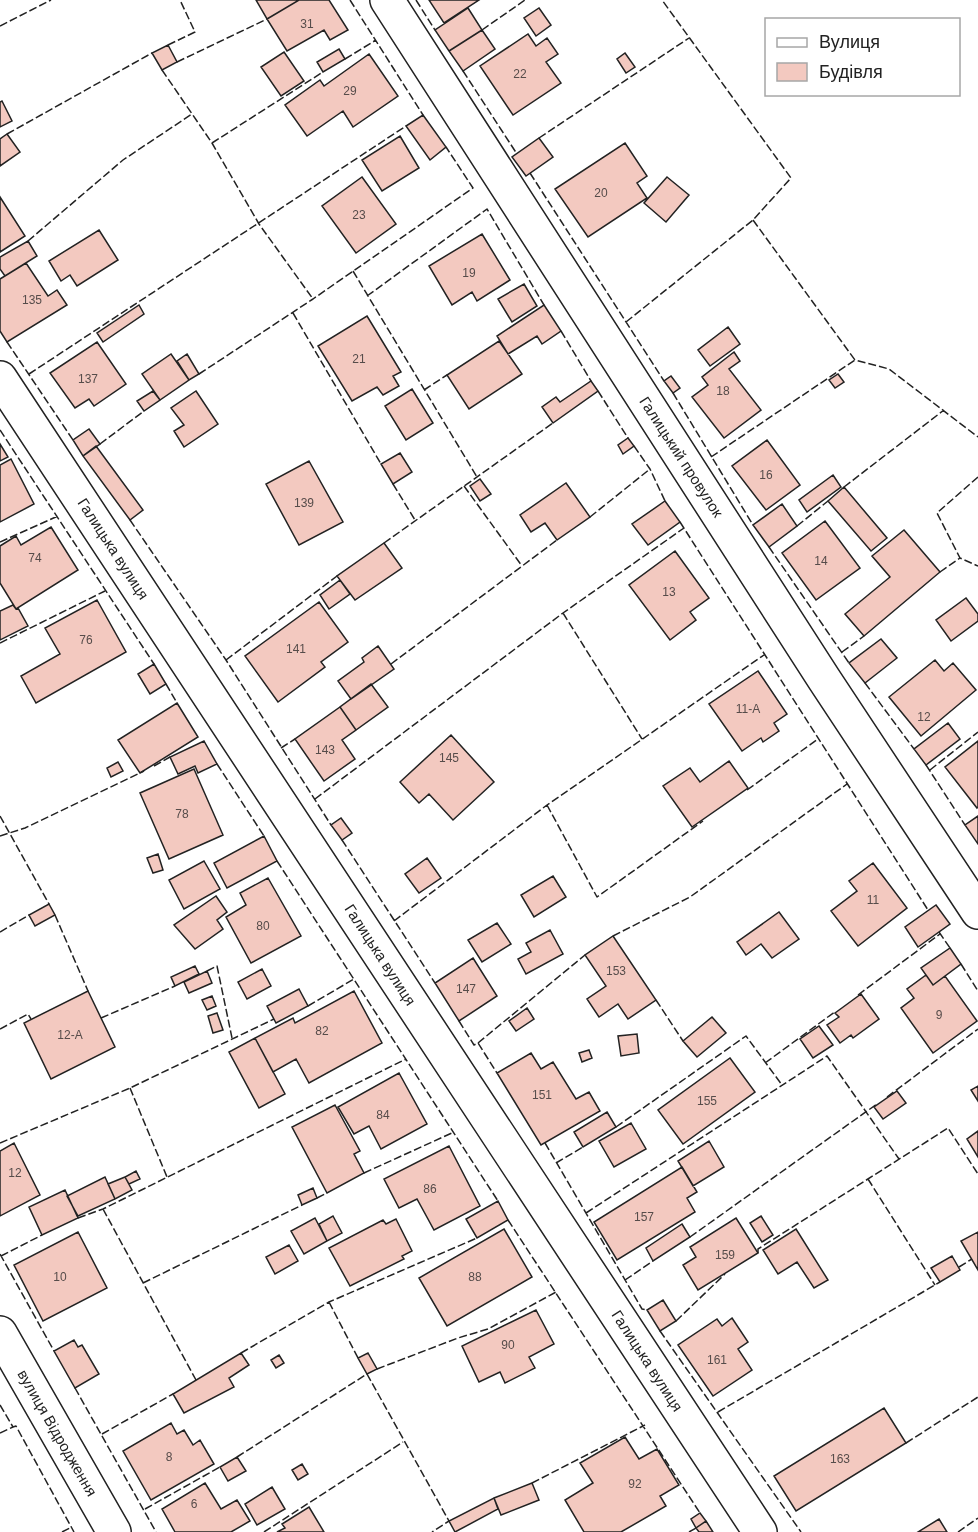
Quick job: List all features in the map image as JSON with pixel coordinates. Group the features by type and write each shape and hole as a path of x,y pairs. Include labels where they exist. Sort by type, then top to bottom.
{"street":[{"name":"Галицький провулок","path":"387,0 824,680 978,912"},
{"name":"Галицька вулиця","path":"0,378 760,1532"},
{"name":"вулиця Відродження","path":"0,1333 114,1532"}],"building":[{"path":"256,0 299,0 267,19"},
{"path":"299,0 329,0 348,30 330,40 324,30 287,51 267,19"},
{"path":"429,0 479,0 444,23"},
{"path":"468,8 482,30 449,51 435,30"},
{"path":"539,8 551,25 536,36 524,18"},
{"path":"482,30 495,49 463,71 449,51"},
{"path":"528,34 536,46 547,38 558,54 546,62 561,83 513,115 480,66"},
{"path":"168,45 177,62 162,70 152,53"},
{"path":"339,49 345,59 323,72 317,62"},
{"path":"284,52 304,81 281,96 261,67"},
{"path":"625,53 635,67 626,73 617,59"},
{"path":"369,54 398,96 353,127 343,111 307,136 285,105 320,80 324,86"},
{"path":"2,101 12,121 0,127 0,102"},
{"path":"423,115 446,147 430,160 406,126"},
{"path":"7,134 20,152 0,166 0,139"},
{"path":"400,136 419,168 382,191 362,160"},
{"path":"539,138 553,157 526,176 512,157"},
{"path":"625,143 647,176 637,183 647,198 588,237 555,189"},
{"path":"362,177 396,224 356,253 322,206"},
{"path":"667,177 689,195 666,222 644,203"},
{"path":"0,197 25,236 0,252"},
{"path":"99,230 118,260 77,286 70,275 61,281 49,261"},
{"path":"482,234 510,280 477,301 472,292 452,305 429,266"},
{"path":"28,241 37,256 5,276 0,269 0,257"},
{"path":"26,263 48,296 57,290 67,305 7,342 0,331 0,279"},
{"path":"524,284 537,306 512,322 498,299"},
{"path":"139,305 144,314 103,342 97,333"},
{"path":"544,305 561,331 542,344 537,336 508,354 497,336"},
{"path":"367,316 401,372 393,376 399,386 383,395 377,387 352,401 318,346"},
{"path":"728,327 740,344 710,366 698,350"},
{"path":"499,341 522,374 469,409 447,375"},
{"path":"97,342 126,384 94,406 89,399 75,408 50,373"},
{"path":"734,352 740,361 729,369 761,410 724,438 692,397 708,385 702,377"},
{"path":"171,354 189,380 160,400 142,374"},
{"path":"187,354 199,374 189,380 177,361"},
{"path":"838,374 844,382 835,388 829,380"},
{"path":"671,376 680,388 673,393 664,381"},
{"path":"591,381 598,391 553,423 542,407 556,397 560,402"},
{"path":"412,389 433,423 406,440 385,406"},
{"path":"153,391 160,400 144,411 137,401"},
{"path":"196,391 218,424 184,447 174,431 184,425 171,408"},
{"path":"89,429 100,444 83,456 73,440"},
{"path":"628,438 634,446 623,454 618,445"},
{"path":"767,440 800,485 766,510 732,466"},
{"path":"0,444 8,457 0,461"},
{"path":"96,446 143,510 130,520 83,456"},
{"path":"400,453 412,472 393,484 381,464"},
{"path":"11,459 34,504 0,522 0,465"},
{"path":"309,461 343,522 299,545 266,484"},
{"path":"833,475 841,487 807,512 799,500"},
{"path":"480,479 491,494 480,501 470,486"},
{"path":"566,483 590,517 557,540 545,523 531,532 520,515"},
{"path":"844,487 887,538 871,551 828,501"},
{"path":"665,501 680,522 648,545 632,524"},
{"path":"782,504 797,526 769,547 753,525"},
{"path":"825,521 860,568 816,600 782,553"},
{"path":"51,527 78,570 16,609 0,583 0,546 16,536 21,545"},
{"path":"904,530 940,572 864,636 845,614 890,577 872,556"},
{"path":"384,543 402,568 355,600 337,576"},
{"path":"675,551 709,598 690,612 696,620 670,640 629,585"},
{"path":"340,580 350,594 329,609 320,595"},
{"path":"966,598 978,614 978,621 951,641 936,620"},
{"path":"97,600 126,652 36,703 21,676 60,654 45,628"},
{"path":"319,602 348,642 321,662 325,667 278,702 245,656"},
{"path":"13,605 16,609 18,608 28,626 0,640 0,611"},
{"path":"881,639 897,658 865,683 849,663"},
{"path":"378,646 394,669 351,699 338,681 364,662 362,658"},
{"path":"935,660 944,671 953,663 976,690 921,736 889,697"},
{"path":"154,664 166,684 150,694 138,674"},
{"path":"758,671 787,714 774,723 779,731 763,742 761,738 742,751 709,704"},
{"path":"371,684 388,707 356,730 340,707"},
{"path":"177,703 198,737 140,773 118,740"},
{"path":"340,707 356,730 342,740 355,759 324,781 295,739"},
{"path":"948,723 960,739 926,765 914,749"},
{"path":"451,735 494,782 453,820 429,794 419,803 400,782"},
{"path":"204,741 217,764 198,773 195,766 178,774 170,757"},
{"path":"978,741 978,807 977,808 945,767"},
{"path":"729,761 748,788 692,827 663,786 690,768 700,782"},
{"path":"118,762 123,771 111,777 107,768"},
{"path":"194,769 223,835 169,859 140,793"},
{"path":"978,816 978,844 965,825"},
{"path":"341,818 352,833 342,840 331,825"},
{"path":"264,836 277,861 227,888 214,863"},
{"path":"158,854 163,870 153,873 147,858"},
{"path":"427,858 441,878 419,893 405,874"},
{"path":"204,861 220,889 184,909 169,880"},
{"path":"873,863 907,908 858,946 831,911 857,891 849,881"},
{"path":"553,876 566,897 534,917 521,895"},
{"path":"268,878 301,936 251,963 226,917 246,905 240,893"},
{"path":"216,896 227,912 217,920 223,929 195,949 174,925"},
{"path":"49,904 55,915 35,926 29,915"},
{"path":"936,905 950,924 918,947 905,927"},
{"path":"779,912 799,939 772,958 761,944 746,955 737,942"},
{"path":"497,923 511,944 482,962 468,940"},
{"path":"550,930 563,954 526,974 518,959 531,952 526,943"},
{"path":"613,936 656,1000 628,1019 618,1004 599,1017 587,999 606,986 585,955"},
{"path":"950,948 961,964 933,985 921,968"},
{"path":"473,958 497,996 459,1021 435,983"},
{"path":"195,966 199,974 175,986 171,977"},
{"path":"262,969 271,986 247,999 238,982"},
{"path":"207,971 212,983 189,993 184,982"},
{"path":"926,975 933,985 945,976 977,1021 933,1053 901,1008 914,998 907,989"},
{"path":"299,989 308,1006 276,1023 267,1006"},
{"path":"88,991 115,1047 51,1079 24,1023"},
{"path":"354,991 382,1043 309,1083 296,1059 273,1072 255,1038 293,1018 295,1023"},
{"path":"861,994 879,1019 853,1038 851,1035 840,1043 827,1025 839,1017 835,1013"},
{"path":"212,996 216,1006 207,1010 202,1000"},
{"path":"527,1008 534,1019 516,1031 509,1021"},
{"path":"217,1013 223,1030 213,1033 208,1016"},
{"path":"712,1017 726,1033 697,1057 683,1041"},
{"path":"819,1026 833,1045 813,1058 800,1039"},
{"path":"637,1034 639,1053 621,1056 618,1036"},
{"path":"255,1038 285,1094 259,1108 229,1052"},
{"path":"589,1050 592,1058 582,1062 579,1053"},
{"path":"531,1053 541,1069 553,1062 576,1099 589,1092 600,1111 541,1145 497,1073"},
{"path":"730,1058 755,1092 683,1144 658,1110"},
{"path":"399,1073 427,1124 381,1149 369,1126 354,1134 338,1107"},
{"path":"978,1086 978,1101 971,1090"},
{"path":"897,1091 906,1103 883,1119 874,1107"},
{"path":"335,1105 360,1151 354,1154 364,1173 327,1193 292,1127"},
{"path":"607,1112 616,1127 583,1147 574,1132"},
{"path":"631,1123 646,1149 614,1167 599,1141"},
{"path":"978,1131 978,1157 967,1139"},
{"path":"709,1141 724,1167 693,1186 678,1161"},
{"path":"14,1143 40,1195 0,1216 0,1151"},
{"path":"449,1146 480,1206 434,1230 417,1199 399,1208 384,1179"},
{"path":"682,1167 697,1192 687,1198 695,1212 617,1260 594,1222"},
{"path":"136,1171 140,1179 129,1184 125,1177"},
{"path":"105,1177 115,1199 78,1216 67,1196"},
{"path":"125,1177 132,1190 115,1199 108,1184"},
{"path":"313,1188 317,1198 302,1205 298,1195"},
{"path":"65,1190 78,1218 42,1235 29,1207"},
{"path":"498,1201 508,1220 477,1238 466,1219"},
{"path":"333,1216 342,1233 327,1241 319,1224"},
{"path":"761,1216 773,1235 762,1242 750,1223"},
{"path":"315,1218 327,1241 304,1254 291,1231"},
{"path":"736,1218 758,1253 698,1290 683,1265 696,1257 690,1247"},
{"path":"396,1219 412,1251 402,1256 404,1259 350,1286 329,1248 383,1220 386,1224"},
{"path":"682,1224 690,1237 653,1261 646,1248"},
{"path":"504,1229 532,1277 447,1326 419,1278"},
{"path":"796,1229 828,1280 814,1288 797,1262 778,1274 763,1250"},
{"path":"78,1232 107,1288 43,1321 14,1265"},
{"path":"978,1232 978,1270 961,1241"},
{"path":"289,1245 298,1261 275,1274 266,1257"},
{"path":"952,1256 960,1270 940,1282 931,1268"},
{"path":"663,1300 676,1321 660,1331 647,1310"},
{"path":"536,1310 554,1344 529,1357 535,1368 505,1383 500,1372 479,1382 462,1346"},
{"path":"732,1318 748,1342 738,1349 752,1370 713,1396 678,1345 717,1319 722,1326"},
{"path":"74,1340 78,1347 82,1345 99,1374 75,1388 54,1351"},
{"path":"241,1353 249,1365 229,1378 234,1387 184,1413 173,1394"},
{"path":"368,1353 377,1369 367,1374 358,1358"},
{"path":"279,1355 284,1363 276,1368 271,1360"},
{"path":"884,1408 906,1443 796,1511 774,1476"},
{"path":"171,1423 177,1434 184,1430 193,1445 200,1440 214,1464 151,1500 123,1451"},
{"path":"625,1437 639,1459 657,1449 679,1485 660,1496 666,1506 621,1532 584,1532 565,1500 593,1483 580,1463"},
{"path":"237,1457 246,1471 228,1481 220,1467"},
{"path":"302,1464 308,1474 298,1480 292,1470"},
{"path":"205,1483 221,1509 237,1500 250,1521 231,1532 175,1532 162,1509"},
{"path":"532,1483 539,1500 501,1515 494,1498"},
{"path":"272,1487 285,1509 257,1525 245,1504"},
{"path":"494,1498 498,1509 455,1532 449,1521"},
{"path":"309,1507 324,1532 277,1532 285,1528 282,1524"},
{"path":"700,1513 706,1521 696,1528 691,1519"},
{"path":"939,1519 947,1532 918,1532"},
{"path":"706,1521 713,1532 699,1532 696,1528"}],"fence":[{"path":"0,26 51,0"},
{"path":"168,45 195,32 180,0"},
{"path":"350,0 423,115"},
{"path":"416,0 435,30"},
{"path":"482,30 525,0"},
{"path":"626,322 753,220 791,178 662,0"},
{"path":"177,62 267,19"},
{"path":"539,138 689,38"},
{"path":"345,59 376,40"},
{"path":"7,134 152,53"},
{"path":"162,70 212,143 259,224 313,299"},
{"path":"463,71 517,154"},
{"path":"212,143 323,72"},
{"path":"28,241 123,160 192,114"},
{"path":"29,374 406,126"},
{"path":"199,374 313,299 473,188 446,147"},
{"path":"530,173 664,381"},
{"path":"367,296 487,209 544,305"},
{"path":"753,220 855,360 889,369 978,437"},
{"path":"353,271 477,477"},
{"path":"293,313 381,464"},
{"path":"561,331 591,381"},
{"path":"7,342 73,440"},
{"path":"711,457 855,360"},
{"path":"424,390 447,375"},
{"path":"598,391 628,438"},
{"path":"673,393 753,525"},
{"path":"844,487 944,410"},
{"path":"100,444 144,411"},
{"path":"384,543 553,423"},
{"path":"0,430 154,664"},
{"path":"634,446 650,469 665,501"},
{"path":"590,517 650,469"},
{"path":"978,477 937,513 960,558 978,566"},
{"path":"393,484 415,520"},
{"path":"464,486 522,566"},
{"path":"797,526 828,501"},
{"path":"0,542 58,516"},
{"path":"130,520 226,660 331,825"},
{"path":"680,522 928,910"},
{"path":"315,799 563,613 684,528"},
{"path":"391,664 557,540"},
{"path":"769,547 849,663"},
{"path":"940,572 960,558"},
{"path":"226,660 337,576"},
{"path":"0,643 105,591"},
{"path":"563,613 642,739"},
{"path":"842,652 864,636"},
{"path":"394,921 547,805 764,655"},
{"path":"865,683 914,749"},
{"path":"166,684 177,703"},
{"path":"930,770 978,732"},
{"path":"281,748 295,739"},
{"path":"747,790 818,739"},
{"path":"154,766 170,757"},
{"path":"217,764 264,836"},
{"path":"926,765 965,825"},
{"path":"0,836 25,828 144,771"},
{"path":"613,936 690,897 847,784"},
{"path":"547,805 597,897 703,821"},
{"path":"0,816 49,904"},
{"path":"342,840 435,983"},
{"path":"277,861 498,1201"},
{"path":"0,932 29,915"},
{"path":"55,915 88,991"},
{"path":"939,932 950,948"},
{"path":"858,995 940,934"},
{"path":"478,1043 585,955"},
{"path":"961,964 978,991"},
{"path":"207,971 217,966 232,1038"},
{"path":"308,1006 354,979"},
{"path":"101,1018 175,986"},
{"path":"656,1000 683,1041"},
{"path":"765,1063 836,1011"},
{"path":"0,1029 28,1014 31,1019"},
{"path":"0,1143 130,1088 274,1019"},
{"path":"459,1021 474,1045 478,1043 497,1073"},
{"path":"887,1097 978,1029"},
{"path":"616,1127 746,1036 782,1085"},
{"path":"586,1213 827,1056 899,1159"},
{"path":"78,1218 103,1209 406,1059"},
{"path":"130,1088 167,1177"},
{"path":"690,1237 877,1104"},
{"path":"758,1253 758,1249 948,1128 978,1174"},
{"path":"364,1173 454,1132"},
{"path":"545,1143 642,1309 647,1310"},
{"path":"556,1163 583,1147"},
{"path":"868,1179 935,1285"},
{"path":"317,1198 327,1193"},
{"path":"143,1283 302,1205"},
{"path":"103,1209 196,1380"},
{"path":"508,1220 700,1513"},
{"path":"1,1256 42,1235"},
{"path":"241,1353 329,1302 477,1238"},
{"path":"0,1254 54,1351"},
{"path":"959,1267 972,1259"},
{"path":"625,1280 653,1261"},
{"path":"676,1321 725,1274"},
{"path":"718,1412 940,1282"},
{"path":"377,1369 488,1329 556,1292"},
{"path":"329,1302 358,1358"},
{"path":"660,1331 801,1532"},
{"path":"237,1457 367,1374 449,1521 432,1532"},
{"path":"75,1388 156,1532"},
{"path":"102,1434 173,1394"},
{"path":"906,1443 978,1397"},
{"path":"0,1405 13,1427 16,1426 74,1532"},
{"path":"532,1483 645,1425"},
{"path":"0,1433 13,1427"},
{"path":"264,1532 403,1442"},
{"path":"145,1509 220,1467"},
{"path":"958,1532 978,1518"},
{"path":"62,1532 72,1527"},
{"path":"689,1532 696,1528"}]}
